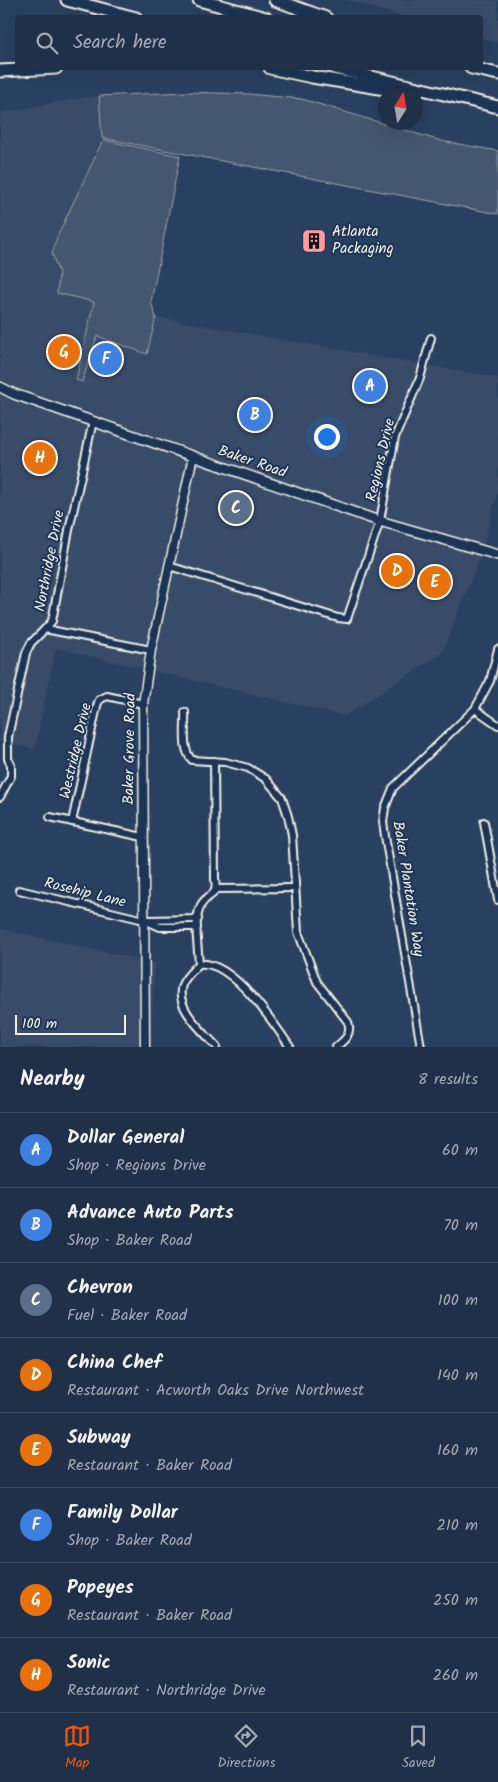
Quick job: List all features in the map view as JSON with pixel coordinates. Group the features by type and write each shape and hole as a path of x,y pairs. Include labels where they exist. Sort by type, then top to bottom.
{"highway":[{"path":"67,0 124,15"},
{"path":"199,0 255,15"},
{"path":"275,0 318,15"},
{"path":"483,67 498,73"},
{"path":"0,71 19,70"},
{"path":"279,70 378,88"},
{"path":"342,70 498,108"},
{"path":"482,70 498,73"},
{"path":"423,95 498,108"}],"main road":[{"name":"Baker Road","path":"0,387 14,394 380,520 498,554"}],"street":[{"name":"Regions Drive","path":"169,566 338,618 347,619 380,520 395,437 420,378 431,338"},
{"name":"Northridge Drive","path":"93,421 69,530 52,621 46,629 151,650"},
{"name":"Baker Grove Road","path":"145,1047 143,704 151,650 193,456"},
{"path":"0,797 11,776 11,765 8,759 8,737 26,653 31,643 46,629"},
{"name":"Baker Plantation Way","path":"421,1047 385,836 383,822 385,808 393,788 475,710 490,681 498,649"},
{"name":"Westridge Drive","path":"72,822 97,706 100,700 107,696 143,704"},
{"path":"475,710 498,725"},
{"path":"185,712 186,745 188,756 192,760 231,763 257,773 282,798 292,835 298,932 317,982 350,1027 348,1037 336,1047"},
{"path":"0,757 8,759"},
{"path":"214,761 216,889 203,902 197,927 199,964 182,984 182,999 192,1020 218,1047"},
{"path":"50,817 144,837"},
{"path":"484,822 498,900"},
{"path":"216,889 295,888"},
{"name":"Rosehip Lane","path":"19,890 144,920"},
{"path":"144,920 198,919"},
{"path":"144,920 160,927 197,927"},
{"path":"199,964 211,964 237,982 252,996 290,1047"}],"shaded area":[{"path":"347,0 498,0 498,43 483,39 483,15 396,15"},
{"path":"185,92 248,94 302,99 378,122 378,130 405,130 441,141 498,151 498,214 102,138 99,96"},
{"path":"99,96 102,138 57,238 52,254 59,273 94,302 76,380 82,382 97,336 147,354 156,317 498,378 498,489 482,552 442,653 345,716 56,648 35,749 0,742 0,113"},
{"path":"103,140 180,156 151,302 156,317 147,354 97,336 82,382 76,380 94,302 57,293 59,273 52,254 57,237"},
{"path":"1,929 155,963 150,1047 0,1047"}],"place":[{"name":"Atlanta Packaging","path":"314,241"},
{"name":"Popeyes","path":"64,352"},
{"name":"Family Dollar","path":"106,359"},
{"name":"Dollar General","path":"370,386"},
{"name":"Advance Auto Parts","path":"255,415"},
{"name":"Sonic","path":"40,458"},
{"name":"Chevron","path":"236,508"},
{"name":"China Chef","path":"397,571"},
{"name":"Subway","path":"435,582"}]}
